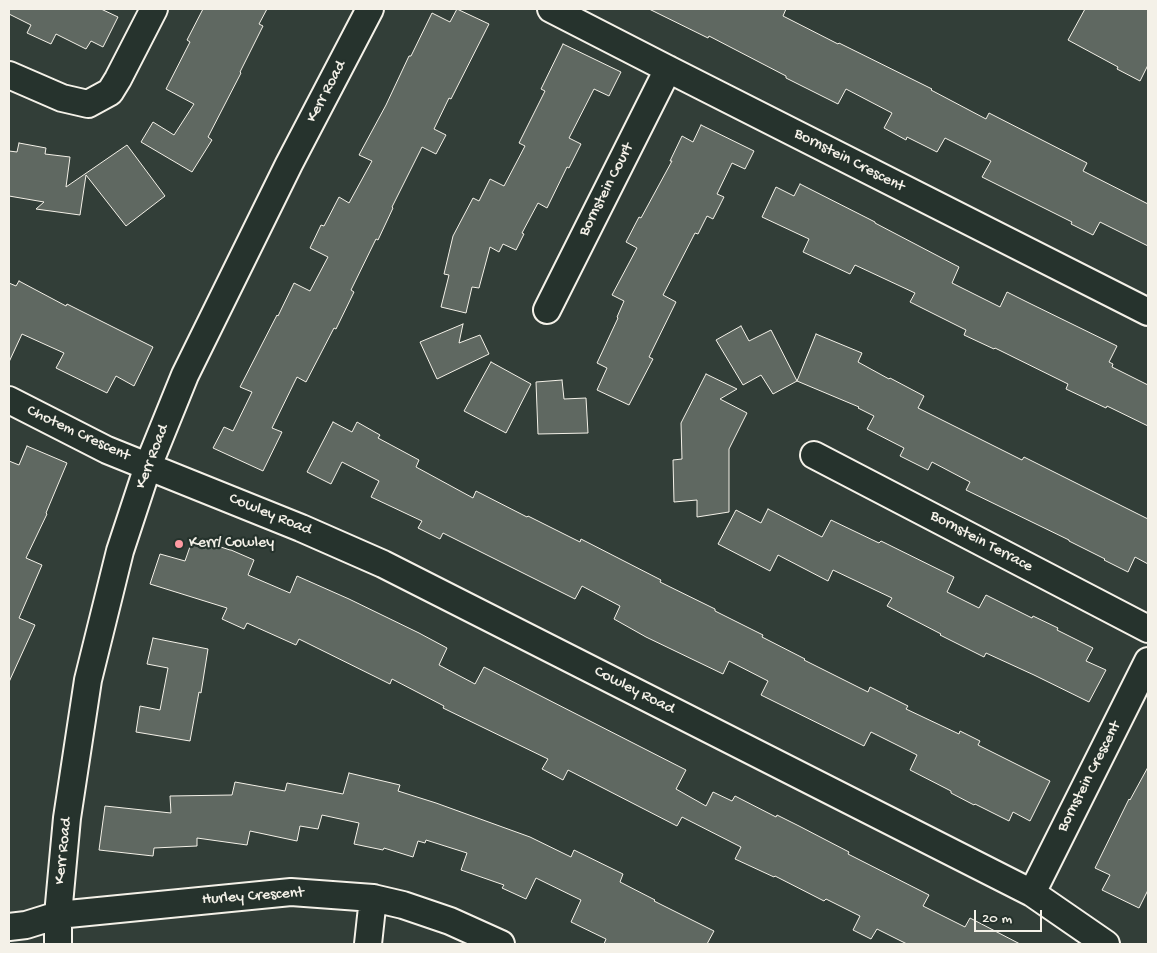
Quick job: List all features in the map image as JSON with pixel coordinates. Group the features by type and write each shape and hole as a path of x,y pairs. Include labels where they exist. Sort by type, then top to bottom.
{"street":[{"path":"9,75 62,98 88,104 110,92 154,9"},
{"name":"Kerr Road","path":"58,944 58,915 67,818 88,680 120,551 148,466 185,375 289,164 370,9"},
{"name":"Bornstein Crescent","path":"551,9 1148,312"},
{"name":"Bornstein Court","path":"547,310 668,69"},
{"name":"Chotem Crescent","path":"9,400 107,450 148,466"},
{"name":"Bornstein Terrace","path":"814,456 1148,629"},
{"name":"Cowley Road","path":"148,466 301,528 383,564 1032,893 1106,944"},
{"name":"Bornstein Crescent","path":"1032,893 1148,661"},
{"name":"Hurley Crescent","path":"9,927 26,925 58,915 291,892 373,898 402,905 450,921 501,944"},
{"path":"368,944 373,898"}],"building":[{"path":"9,9 101,9 118,17 103,47 91,41 86,49 56,34 51,44 27,33 31,25 9,14"},
{"path":"203,9 267,9 259,24 263,26 208,137 212,140 192,172 141,142 153,122 174,135 194,104 166,89 190,42 187,40"},
{"path":"457,9 489,24 434,129 446,135 436,154 422,147 378,240 376,239 351,290 354,292 336,329 334,328 306,382 297,377 272,428 282,432 263,471 213,448 224,427 233,431 252,392 240,387 294,283 310,291 328,257 310,248 321,225 324,226 339,197 349,203 372,161 359,155 432,13 450,22"},
{"path":"649,9 786,9 783,16 932,89 986,119 989,113 1087,163 1083,171 1148,204 1148,246 1100,222 1093,235 1071,224 1072,222 982,177 991,161 945,138 937,152 907,137 906,140 884,128 892,113 846,89 838,104 709,36 708,38"},
{"path":"1085,9 1148,9 1148,65 1140,81 1068,40"},
{"path":"563,44 621,72 609,96 594,89 569,138 581,144 569,168 567,167 547,208 538,203 522,233 524,234 516,250 503,244 499,252 490,247 479,288 472,287 466,313 441,307 449,275 444,274 453,236 473,198 479,201 490,179 504,186 525,146 519,143 545,91 541,89"},
{"path":"701,125 754,151 745,169 732,163 717,194 724,197 713,219 707,216 698,234 695,233 663,295 676,302 649,357 653,359 629,405 597,390 607,368 597,363 624,301 612,295 637,248 626,242 639,217 641,218 672,161 670,161 682,136 693,142"},
{"path":"19,143 46,148 45,154 70,157 66,187 127,145 165,196 126,226 86,175 80,215 36,209 44,202 9,196 9,151 17,152"},
{"path":"800,184 959,267 952,283 1000,307 1007,292 1117,346 1109,362 1113,364 1112,367 1148,385 1148,426 1066,389 1068,384 964,335 966,330 910,302 915,293 855,265 850,274 803,252 809,239 762,217 776,187 794,196"},
{"path":"19,281 66,306 67,304 153,347 134,386 116,376 107,393 56,368 64,353 22,334 9,362 9,283 16,286"},
{"path":"463,324 459,343 480,335 489,354 437,379 420,342"},
{"path":"741,326 749,341 771,330 797,381 773,394 761,375 743,385 716,340"},
{"path":"816,334 862,353 858,362 924,396 918,408 1022,460 1024,457 1148,519 1148,564 1135,557 1128,572 1069,540 966,490 970,482 932,462 928,470 900,456 904,448 867,429 874,416 859,407 797,381"},
{"path":"491,362 531,384 506,433 464,411"},
{"path":"706,374 737,389 720,399 747,413 729,449 729,512 697,517 697,500 674,502 673,460 682,459 681,423"},
{"path":"562,380 564,399 586,398 588,433 538,434 536,382"},
{"path":"333,422 352,432 357,422 380,435 378,438 419,460 416,467 473,498 476,491 580,542 581,539 763,635 762,637 804,660 868,692 870,687 908,706 906,709 959,734 960,731 980,741 978,745 1050,781 1030,821 1013,812 1009,821 951,793 951,791 910,770 917,755 871,732 864,746 761,695 768,681 729,661 723,674 646,637 614,619 620,606 582,586 575,599 443,533 440,539 418,528 422,521 371,497 379,481 342,462 331,484 307,472"},
{"path":"27,446 67,463 47,514 26,558 42,565 19,618 35,625 9,682 9,461 19,465"},
{"path":"768,509 822,537 831,520 879,543 881,541 954,577 947,592 979,608 986,595 1032,618 1033,616 1058,628 1057,630 1093,648 1086,661 1106,670 1089,702 986,653 984,657 940,635 887,606 892,598 833,570 828,581 778,555 770,571 718,544 736,510 761,523"},
{"path":"193,538 231,550 254,560 248,575 290,593 297,576 419,633 447,648 439,665 475,684 484,667 686,770 676,789 706,806 713,792 732,801 735,796 776,817 777,815 799,826 849,852 848,854 929,895 923,906 965,927 970,918 1020,944 907,944 877,929 871,939 853,930 860,916 735,859 741,847 682,817 677,826 568,770 563,780 542,769 548,759 443,708 444,706 392,679 390,684 299,639 296,645 247,623 244,629 222,619 227,608 150,584 160,554 185,561"},
{"path":"153,638 208,649 201,693 199,692 190,741 136,732 140,706 160,710 168,668 147,664"},
{"path":"1148,767 1148,890 1139,908 1102,890 1110,875 1095,868 1129,799"},
{"path":"349,773 400,785 398,791 530,837 571,857 574,850 623,874 620,882 714,931 707,944 604,944 606,939 571,922 581,900 536,878 526,899 502,888 504,885 461,870 467,853 426,840 425,843 418,841 413,857 384,848 383,850 354,844 359,823 322,815 318,829 300,826 297,841 250,831 247,845 197,838 197,846 154,848 153,856 99,850 105,806 171,813 170,796 232,795 235,782 285,791 287,783 343,794"}],"place":[{"name":"Kerr/ Cowley","path":"179,544"}]}
